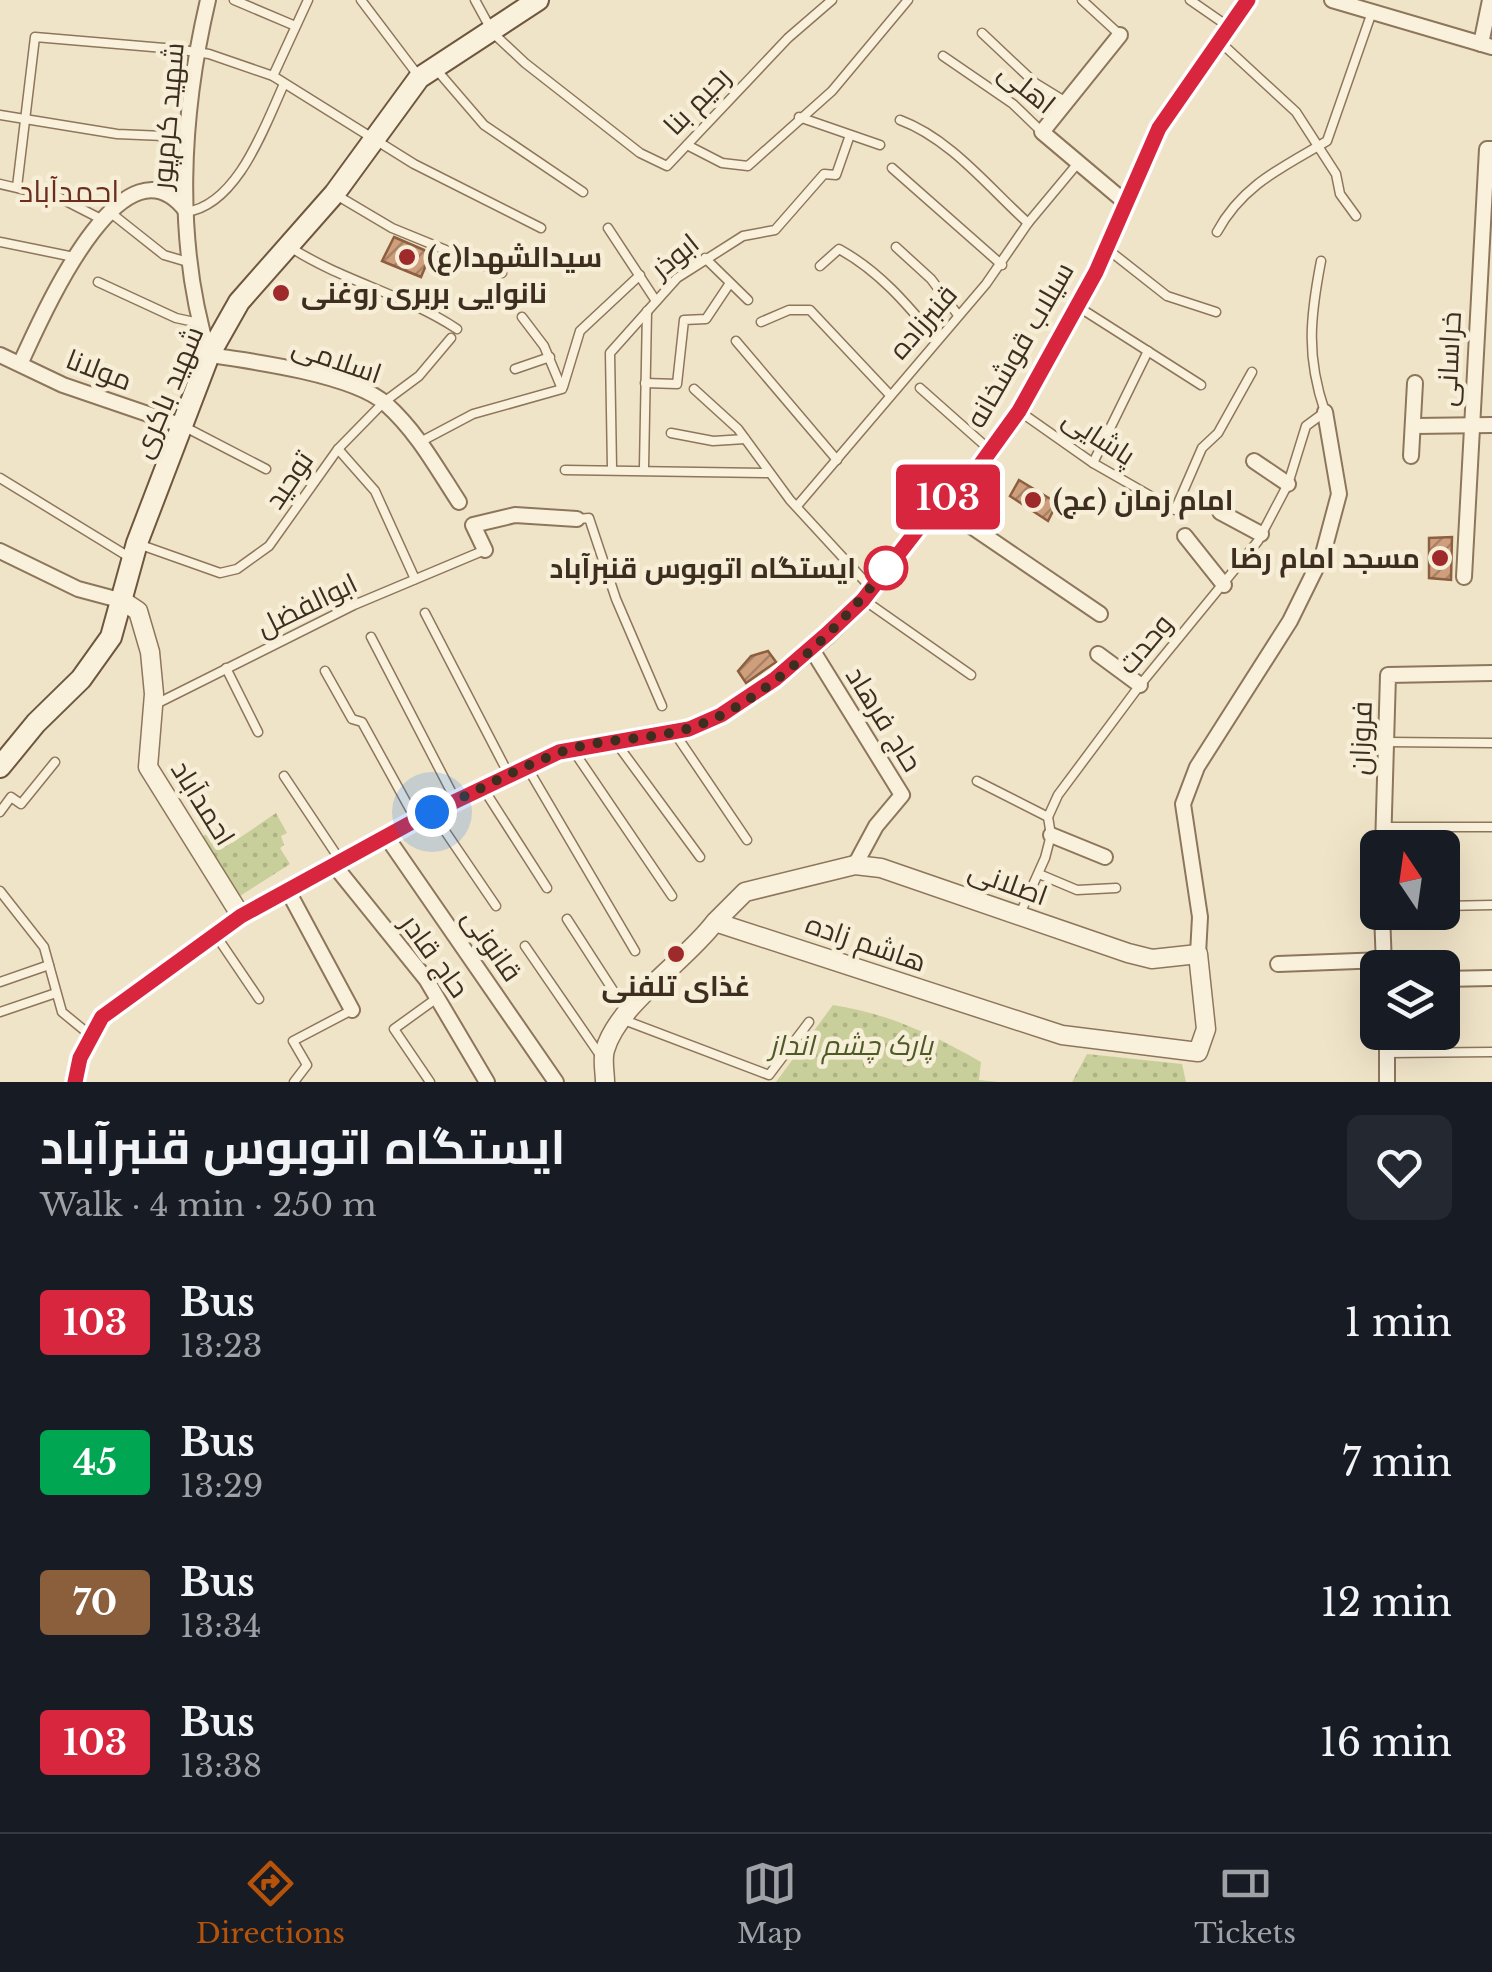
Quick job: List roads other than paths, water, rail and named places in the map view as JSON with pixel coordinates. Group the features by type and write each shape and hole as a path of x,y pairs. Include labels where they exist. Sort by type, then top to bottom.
{"main road":[{"name":"شهید باکری","path":"0,767 36,722 81,678 111,637 135,552 209,355 239,302 335,193 427,73 538,0"}],"street":[{"name":"شهید کرم‌پور","path":"208,0 194,53 186,212 199,323 209,355"},
{"name":"سیلاب قوشخانه","path":"78,1081 102,1017 241,916 424,816 527,767 573,749 674,732 721,715 811,648 867,594 940,505 991,451 1019,411 1106,248 1159,128 1248,0"},
{"path":"1332,0 1486,46 1490,0"},
{"path":"1042,132 1120,35"},
{"name":"اهلی","path":"1042,132 1125,202"},
{"name":"خراسانی","path":"1464,577 1471,425 1486,268 1486,149 1492,149"},
{"path":"21,362 74,257 108,217 147,188 172,194 186,212"},
{"name":"مولانا","path":"0,355 63,385 183,426"},
{"name":"اسلامی","path":"209,355 299,371 384,402 422,441 459,502"},
{"path":"1411,456 1415,383"},
{"path":"1198,954 1200,916 1184,804 1197,767 1290,621 1324,554 1339,494 1325,412"},
{"path":"1414,426 1492,425"},
{"path":"1254,461 1288,484"},
{"path":"940,505 1100,614"},
{"path":"1220,512 1261,534"},
{"path":"485,550 473,525 515,515 577,519"},
{"path":"1186,536 1224,585"},
{"path":"2,555 78,589 123,601"},
{"name":"احمدآباد","path":"123,601 138,610 150,652 148,768 241,916"},
{"name":"حاج فرهاد","path":"811,648 902,795 876,826 856,865"},
{"path":"1098,654 1140,685"},
{"name":"فروزان","path":"1383,827 1388,675 1492,673"},
{"path":"1051,835 1105,857"},
{"name":"قانونی","path":"386,836 556,1082"},
{"name":"حاج قادر","path":"338,863 438,998 487,1082"},
{"name":"اصلانی","path":"715,922 745,892 856,865 881,868 1152,959 1198,954"},
{"path":"288,890 352,1010"},
{"path":"605,1082 605,1048 626,1017 715,922"},
{"name":"هاشم زاده","path":"715,922 1062,1035 1198,1052 1206,1029 1198,954"},
{"path":"1278,964 1360,964"},
{"path":"1460,979 1492,978"},
{"path":"1388,1050 1388,1082"}],"lane":[{"path":"234,0 292,25"},
{"path":"273,76 292,25 308,0"},
{"path":"361,0 427,73 484,124 583,192"},
{"path":"474,0 493,33"},
{"name":"رحیم بنا","path":"493,33 650,160 667,166 788,38 832,0"},
{"path":"687,145 722,162 748,166 832,90 908,0"},
{"path":"1082,0 1120,35"},
{"path":"1190,0 1296,112 1336,174 1340,194 1356,216"},
{"path":"1217,232 1228,212 1258,180 1327,142 1372,12"},
{"path":"982,33 1036,83 1066,102"},
{"path":"17,187 35,37 194,53 273,76 414,164 541,228"},
{"name":"اهلی","path":"943,56 1012,104 1042,132"},
{"path":"186,212 199,210 220,196 253,148 284,84"},
{"path":"0,115 117,134 187,137"},
{"path":"799,117 880,145"},
{"path":"900,120 934,138 998,190 1028,222"},
{"name":"ابوذر","path":"612,468 610,353 676,278 742,236 775,230 824,174 836,175 850,135"},
{"name":"قنبرزاده","path":"797,506 935,338 1002,264 1028,222 1078,164"},
{"path":"892,168 1002,264"},
{"path":"0,184 60,198 108,217 164,255 192,264"},
{"path":"335,193 392,228 502,273"},
{"path":"608,228 656,301"},
{"path":"0,242 74,257"},
{"name":"توحید","path":"0,478 135,552 220,573 238,569 284,528 338,449 384,402 419,376 454,333 408,300 330,269 290,247"},
{"path":"896,247 931,278 958,315"},
{"path":"1106,248 1166,296 1216,312"},
{"path":"820,266 840,249 857,259 893,290 935,338"},
{"path":"705,258 748,300"},
{"path":"1322,261 1309,322 1315,382 1325,412"},
{"path":"562,389 580,332 640,275"},
{"path":"98,282 176,318 199,323"},
{"path":"646,383 677,384 684,320 706,319 730,283"},
{"path":"1077,306 1200,385"},
{"path":"761,322 790,310 810,310 889,394"},
{"path":"644,468 647,311"},
{"path":"522,317 550,357 562,389"},
{"path":"736,341 837,460"},
{"path":"1093,462 1148,352"},
{"path":"515,369 550,357"},
{"name":"پاشایی","path":"1019,411 1093,462 1175,510 1202,448 1218,434 1252,372"},
{"path":"920,388 991,451"},
{"path":"422,441 473,414 562,389"},
{"path":"694,389 745,439 867,594 971,675"},
{"name":"وحدت","path":"1048,817 1058,795 1140,685 1224,585 1261,534 1288,484 1306,426 1325,412"},
{"path":"183,426 266,469"},
{"path":"672,433 713,440 745,439"},
{"path":"338,449 375,491 415,579"},
{"path":"565,470 644,468 769,473"},
{"path":"577,519 589,518 616,599 662,706"},
{"name":"ابوالفضل","path":"152,706 415,579 485,550"},
{"path":"424,614 509,775"},
{"path":"372,637 456,801"},
{"path":"226,668 258,732"},
{"path":"325,671 352,719 362,722 424,816 496,906"},
{"path":"674,732 747,840"},
{"path":"616,742 700,857"},
{"path":"1386,742 1492,743"},
{"path":"573,749 672,896"},
{"path":"0,812 11,797 21,804 55,762"},
{"path":"527,767 635,951"},
{"path":"284,776 338,863"},
{"path":"977,781 1048,817 1051,835 1040,874 1019,916"},
{"path":"483,788 547,888"},
{"path":"1383,827 1492,827"},
{"path":"1040,874 1077,890 1116,888"},
{"path":"0,890 44,947 62,1012 92,1036"},
{"path":"1460,906 1492,905"},
{"path":"567,919 626,1017 769,1075 810,1022"},
{"path":"214,934 259,999"},
{"path":"525,946 604,1060"},
{"path":"0,982 49,965"},
{"path":"0,1012 56,993"},
{"path":"430,1082 394,1029 438,998"},
{"path":"294,1082 307,1065 293,1041 352,1010"},
{"path":"1388,1053 1492,1052"}],"place":[{"name":"سیدالشهدا(ع)","path":"407,257"},
{"name":"نانوایی بربری روغنی","path":"281,293"},
{"name":"امام زمان (عج)","path":"1033,500"},
{"name":"مسجد امام رضا","path":"1440,558"},
{"name":"ایستگاه اتوبوس قنبرآباد","path":"886,568"},
{"name":"غذای تلفنی","path":"676,954"}],"district":[{"name":"احمدآباد","path":"69,191"}],"park label":[{"name":"پارک چشم انداز","path":"851,1045"}]}
